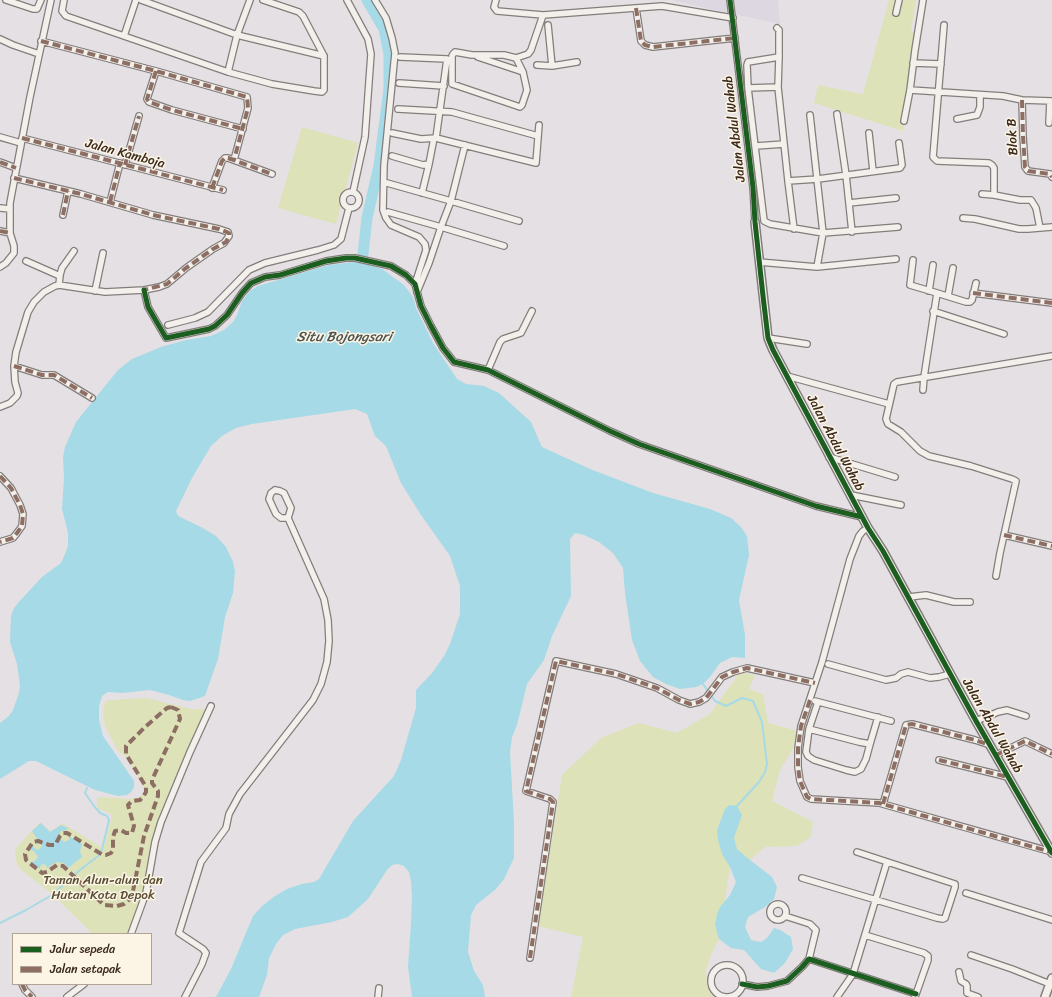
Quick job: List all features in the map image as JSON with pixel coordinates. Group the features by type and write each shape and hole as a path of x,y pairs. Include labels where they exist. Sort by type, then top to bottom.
{"street":[{"path":"6,0 37,9 41,0"},
{"path":"0,267 12,257 14,253 14,246 10,233 10,209 14,178 41,41 51,0"},
{"path":"64,0 62,11 66,16 228,72 272,84 320,92 324,90 324,56 303,16 299,12 263,0"},
{"path":"124,36 136,0"},
{"path":"140,0 237,35 324,56"},
{"path":"228,72 237,35 250,0"},
{"path":"347,0 368,40 371,54 364,137 353,192"},
{"path":"375,0 386,18 395,52 384,165 383,210 391,225 419,237 424,244 426,250 415,284 417,293 421,306 431,326 446,352 454,362 488,370 631,441 816,506 862,517"},
{"path":"496,0 494,7 498,11 543,15 662,6 733,18"},
{"name":"Jalan Abdul Wahab","path":"730,0 753,187 755,222 768,338 772,350 868,528 883,551 976,721 1052,853"},
{"path":"896,13 899,0"},
{"path":"904,121 923,0"},
{"path":"636,8 641,41 645,45 653,47 735,38"},
{"path":"472,55 504,55 518,58 528,54 531,50 543,15"},
{"path":"548,25 552,66"},
{"path":"944,25 934,159 937,161 989,163 994,168 994,195"},
{"path":"777,28 779,30 778,87 794,228"},
{"path":"536,34 549,39"},
{"path":"0,39 39,54"},
{"path":"41,41 156,71 247,97 248,108 234,160"},
{"path":"518,58 523,72 527,90 522,106 520,107 452,84 452,56 455,52 472,55 523,72"},
{"path":"400,57 447,59 435,138 422,193"},
{"path":"779,57 748,62 747,65 748,88 764,221 770,224 823,233 852,232 898,227"},
{"path":"537,65 552,66 578,62"},
{"path":"913,63 941,64"},
{"path":"156,71 147,99 148,102 242,129"},
{"path":"399,83 444,86"},
{"path":"748,88 778,87"},
{"path":"910,90 980,96 1003,96 1022,100 1051,101 1049,122"},
{"path":"957,119 978,115 980,96"},
{"name":"Blok B","path":"1022,100 1025,167 1028,170 1050,174 1052,177"},
{"path":"398,109 452,112 538,136"},
{"path":"837,114 846,175 852,232"},
{"path":"810,115 823,233 816,266"},
{"path":"110,202 140,116"},
{"path":"392,133 421,139 435,138 536,163 539,125"},
{"path":"869,132 873,172"},
{"name":"Jalan Kamboja","path":"0,137 122,164 223,190"},
{"path":"788,181 818,179 900,168 902,165 899,143"},
{"path":"756,146 784,144"},
{"path":"417,293 451,202 465,145"},
{"path":"392,156 423,165 430,164"},
{"path":"212,188 223,158 228,158 272,174"},
{"path":"0,162 16,168"},
{"path":"0,407 10,403 18,394 15,382 14,366 24,324 31,306 44,292 59,285 95,291 112,292 144,290 167,284 186,268 213,249 226,242 229,236 229,233 219,229 166,218 110,202 14,178"},
{"path":"387,183 519,221"},
{"path":"63,215 68,191"},
{"path":"353,192 358,196 359,203 356,207 349,208 344,204 344,198 346,194 353,192"},
{"path":"982,194 1020,200 1031,200 1036,208 1040,228"},
{"path":"849,203 896,198"},
{"path":"0,208 10,209"},
{"path":"168,325 195,318 208,312 249,270 265,263 334,245 341,239 349,208"},
{"path":"388,212 504,246"},
{"path":"963,218 1019,228 1052,227"},
{"path":"0,231 10,233"},
{"path":"59,285 62,268 74,252"},
{"path":"95,291 103,253"},
{"path":"144,290 148,308 166,338 215,326 227,315 251,283 265,277 280,275 326,261 355,258 377,262 391,266 406,275 415,284"},
{"path":"759,262 816,266 896,259"},
{"path":"913,260 910,285 970,302 972,300 976,282"},
{"path":"26,261 60,276"},
{"path":"929,291 933,265"},
{"path":"948,296 953,268"},
{"path":"923,390 933,311 937,293"},
{"path":"973,293 1052,303"},
{"path":"488,370 500,342 503,339 521,333 532,311"},
{"path":"933,311 1004,334"},
{"path":"768,338 807,344"},
{"path":"996,576 1016,481 978,468 929,456 920,451 901,432 888,424 886,419 889,404 895,382 1052,356"},
{"path":"14,366 42,375 54,375 92,398"},
{"path":"787,376 889,404"},
{"path":"829,457 895,477"},
{"path":"0,476 12,488 23,514 22,526 18,533 13,538 0,542"},
{"path":"185,997 206,953 203,949 179,933 201,862 226,828 229,814 240,794 313,700 321,684 327,662 329,641 328,620 324,599 288,518 291,508 284,493 275,490 271,493 269,499 276,514 281,518 288,518"},
{"path":"851,495 901,505"},
{"path":"868,528 859,536 850,559 828,642 802,726 798,748 798,767 800,781 807,797 811,799 883,804 1052,853"},
{"path":"1004,535 1052,546"},
{"path":"909,597 926,596 954,602 970,602"},
{"path":"530,958 553,802 550,799 526,791 556,661 616,674 657,688 690,704 699,702 706,698 722,677 747,668 815,683"},
{"path":"828,664 886,680 896,678 901,674 908,672 930,678 950,674"},
{"path":"810,700 891,721"},
{"path":"818,702 809,729 806,752 808,756 814,760 846,770 855,772 861,769 866,759 878,717"},
{"path":"131,933 146,893 153,849 161,822 211,706"},
{"path":"976,721 1007,710 1026,716"},
{"path":"883,804 906,726 912,724 990,745"},
{"path":"809,729 870,744"},
{"path":"996,755 1025,741 1052,754"},
{"path":"939,760 1008,777"},
{"path":"802,878 937,918 945,918 955,887 953,883 857,852"},
{"path":"837,997 853,974 888,862"},
{"path":"966,893 1052,920"},
{"path":"742,984 757,987 787,981 802,968 809,958 816,930 810,924 785,916"},
{"path":"809,958 916,996 928,956 924,953 865,935"},
{"path":"972,955 1051,981 1045,997"},
{"path":"728,965 740,971 742,984 740,990 735,994 723,997 713,988 711,982 712,975 715,969 728,965"},
{"path":"959,972 960,981 967,986 967,993 978,997"},
{"path":"22,985 32,997"},
{"path":"67,997 83,985"},
{"path":"378,997 380,988"}],"shaded area":[{"path":"672,0 778,0 780,24 710,9"}],"green space":[{"path":"889,0 916,0 911,32 919,34 903,131 814,103 818,85 863,94"},
{"path":"302,127 358,143 336,224 278,208"},
{"path":"740,672 755,675 749,689 763,694 768,723 797,731 793,749 780,770 772,801 813,822 811,837 797,846 765,847 750,860 730,867 719,939 706,970 707,985 714,997 571,997 583,937 538,926 562,775 601,738 639,723 677,733 710,714"},
{"name":"Taman Alun-alun dan Hutan Kota Depok","path":"146,698 191,709 206,709 169,793 151,843 148,870 143,893 129,933 92,933 51,893 20,869 16,862 15,851 40,822 50,831 62,823 103,848 111,815 99,809 97,806 97,797 131,799 139,797 143,794 143,786 125,756 118,751 105,726 103,713 105,702 109,700"}],"water":[{"name":"Situ Bojongsari","path":"354,262 382,269 404,285 413,297 416,308 433,343 457,379 466,384 484,386 499,393 531,422 542,447 590,469 653,493 710,509 731,518 741,527 747,536 749,555 739,600 745,635 745,658 732,657 720,663 703,684 696,687 680,689 653,677 640,661 632,640 623,568 613,553 599,542 584,535 575,533 570,539 571,596 552,636 544,660 527,684 517,725 512,737 510,752 514,823 514,858 504,879 496,889 476,905 471,915 468,952 474,971 483,985 485,997 412,997 408,967 412,896 411,881 409,872 404,866 398,864 392,865 387,870 368,899 348,917 332,922 295,929 283,935 276,944 269,958 267,975 259,997 216,997 231,969 253,916 262,906 287,889 314,882 319,879 353,821 394,776 401,760 416,708 416,690 432,673 444,656 450,644 460,614 460,586 450,556 421,515 401,483 386,446 375,436 367,414 355,409 252,424 236,428 222,436 211,446 191,480 176,511 178,516 216,536 226,547 233,562 235,572 233,593 225,617 218,659 205,696 190,701 150,690 122,693 108,692 102,696 99,706 99,720 103,736 134,781 134,787 127,795 118,796 95,790 36,761 29,761 0,779 0,723 9,716 13,710 20,685 17,664 10,642 11,616 18,603 42,577 61,563 65,554 68,546 68,533 62,509 64,478 63,457 65,447 76,422 118,370 132,359 161,347 186,340 211,336 224,330 233,322 242,301 250,291 258,286 329,265"},
{"path":"729,805 737,806 742,815 734,838 737,849 772,877 777,887 774,899 765,907 748,917 745,927 751,940 761,942 767,938 774,928 791,937 793,949 785,963 774,973 761,969 744,950 731,948 719,939 715,925 720,907 730,895 736,882 730,867 722,854 717,830 725,809"},
{"path":"41,823 50,832 61,825 68,828 67,830 61,831 58,836 64,842 69,840 69,836 82,844 80,851 82,857 68,868 64,863 56,862 47,868 46,865 42,864 40,869 30,862 35,861 38,857 34,851 30,850 33,845 34,848 38,850 42,846 32,831"}],"waterway":[{"path":"362,263 367,218 379,166 389,89 389,54 384,29 367,0"},
{"path":"703,684 715,701 726,706 742,698 753,701 762,722 767,764 765,772 759,782 736,807"},
{"path":"0,923 52,895 98,856 102,849 109,820 107,816 100,813 85,793 87,788"}],"marked path":[{"path":"636,8 641,41 645,45 653,47 735,38"},
{"path":"41,41 156,71 247,97 248,108 234,160"},
{"path":"156,71 147,99 149,102 172,110 243,129"},
{"path":"1022,100 1025,167 1028,171 1050,174 1052,177"},
{"path":"125,165 139,116"},
{"path":"22,138 223,190"},
{"path":"212,188 222,161 225,158 272,174"},
{"path":"0,162 16,168"},
{"path":"110,202 120,163"},
{"path":"14,178 81,194 153,215 219,229 229,233 226,242 213,249 186,268 167,284 144,290"},
{"path":"63,215 68,191"},
{"path":"0,231 10,233"},
{"path":"973,293 1052,303"},
{"path":"14,366 42,375 54,375 92,398"},
{"path":"0,476 11,488 23,514 22,526 13,538 0,542"},
{"path":"1004,535 1052,546"},
{"path":"530,958 553,802 550,799 526,791 556,661 616,674 657,688 690,704 699,702 706,698 722,677 747,668 815,683"},
{"path":"810,700 801,726 798,748 800,781 807,797 811,799 879,803 1051,852"},
{"path":"171,707 178,710 180,719 152,780 152,783 158,791 158,796 144,836 130,899 124,904 117,906 104,905 63,866 57,865 47,872 42,873 26,860 25,854 33,842 38,841 49,845 55,845 63,833 67,833 103,855 111,853 113,850 113,837 115,831 121,830 126,833 132,833 134,826 128,805 132,801 140,800 146,792 146,787 126,754 126,746 145,727 167,708 171,707"},
{"path":"883,804 906,725 912,724 990,745"},
{"path":"996,755 1025,741 1052,754"},
{"path":"939,760 1008,777"},
{"path":"22,985 32,997"}],"cycle path":[{"path":"730,0 753,187 755,222 768,338 868,528 883,551 976,721 1052,853"},
{"path":"144,290 148,307 166,338 209,329 215,326 227,315 251,283 265,277 280,275 326,261 346,258 355,258 391,266 406,275 415,284 421,306 443,348 454,362 488,370 639,444 816,506 862,517"},
{"path":"742,984 757,987 787,981 809,959 916,994"}]}
